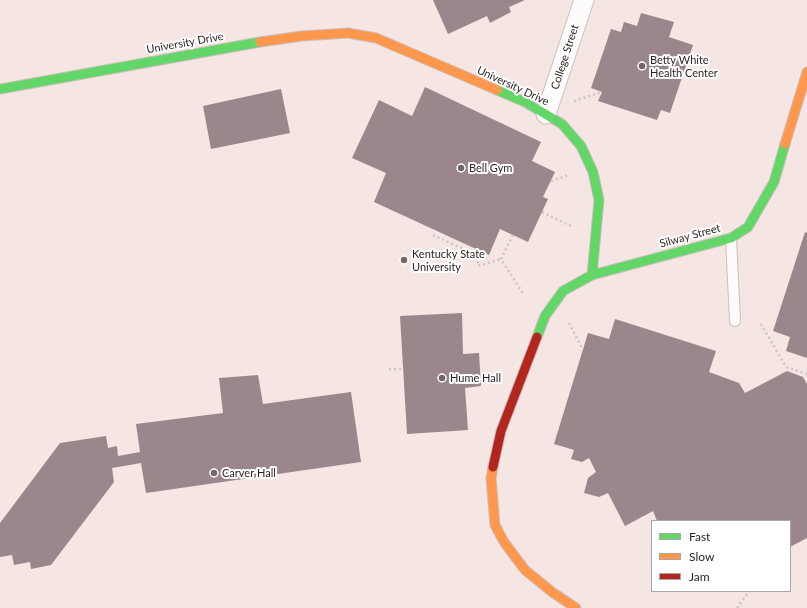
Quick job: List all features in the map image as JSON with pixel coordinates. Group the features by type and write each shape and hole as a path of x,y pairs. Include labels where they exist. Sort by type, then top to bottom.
{"street":[{"name":"College Street","path":"546,114 584,0"},
{"name":"University Drive","path":"0,89 226,47 302,36 348,33 376,38 525,102 562,124 581,146 593,172 599,200 592,275"},
{"name":"Silway Street","path":"592,275 731,238 748,227 774,182 807,72"},
{"path":"576,608 552,592 525,570 504,542 495,525 491,478 501,431 545,316 563,291 592,275"}],"lane":[{"path":"731,238 735,321"}],"path":[{"path":"568,102 602,92"},
{"path":"551,181 576,173"},
{"path":"542,212 574,228"},
{"path":"434,235 478,256 478,266 501,259 513,235"},
{"path":"501,259 524,295"},
{"path":"567,320 583,350"},
{"path":"761,324 786,367 807,374"},
{"path":"389,369 403,369"},
{"path":"738,608 748,592"}],"building":[{"path":"433,0 525,0 509,7 511,12 490,23 487,16 448,34"},
{"name":"Betty White Health Center","path":"641,13 674,22 669,37 693,45 670,113 661,110 657,120 598,101 602,92 591,88 611,29 621,32 624,22 637,26"},
{"name":"Bell Gym","path":"425,87 541,142 532,161 555,172 543,197 548,199 528,242 500,229 489,255 374,202 386,173 352,158 379,100 412,116"},
{"path":"281,89 290,133 211,149 203,106"},
{"path":"805,232 807,233 807,358 786,351 790,337 773,331"},
{"name":"Hume Hall","path":"462,313 463,354 479,353 481,386 465,388 468,430 407,434 400,316"},
{"path":"615,319 716,351 709,372 739,383 745,393 787,371 803,377 807,384 807,538 791,546 791,520 657,520 653,511 625,526 608,493 599,497 584,493 588,478 596,472 589,458 582,462 571,459 574,450 554,444 588,333 609,339"},
{"name":"Carver Hall","path":"258,375 263,404 351,392 361,462 146,493 141,463 112,468 114,482 51,565 31,569 30,562 14,565 12,555 0,557 0,523 60,443 106,436 108,448 117,446 118,456 140,452 136,424 223,413 219,378"}],"traffic: fast":[{"path":"0,89 260,42"},
{"path":"497,90 525,102 562,124 581,146 593,172 599,200 592,275 563,291 545,316 537,337"},
{"path":"592,275 731,238 748,227 774,182 785,144"}],"traffic: slow":[{"path":"260,42 302,36 348,33 376,38 497,90"},
{"path":"785,144 807,72"},
{"path":"493,467 491,478 495,525 504,542 525,570 552,592 576,608"}],"traffic: jam":[{"path":"493,467 501,431 537,337"}],"place":[{"name":"Betty White Health Center","path":"642,66"},
{"name":"Bell Gym","path":"461,168"},
{"name":"Kentucky State University","path":"404,260"},
{"name":"Hume Hall","path":"442,378"},
{"name":"Carver Hall","path":"214,473"}]}
